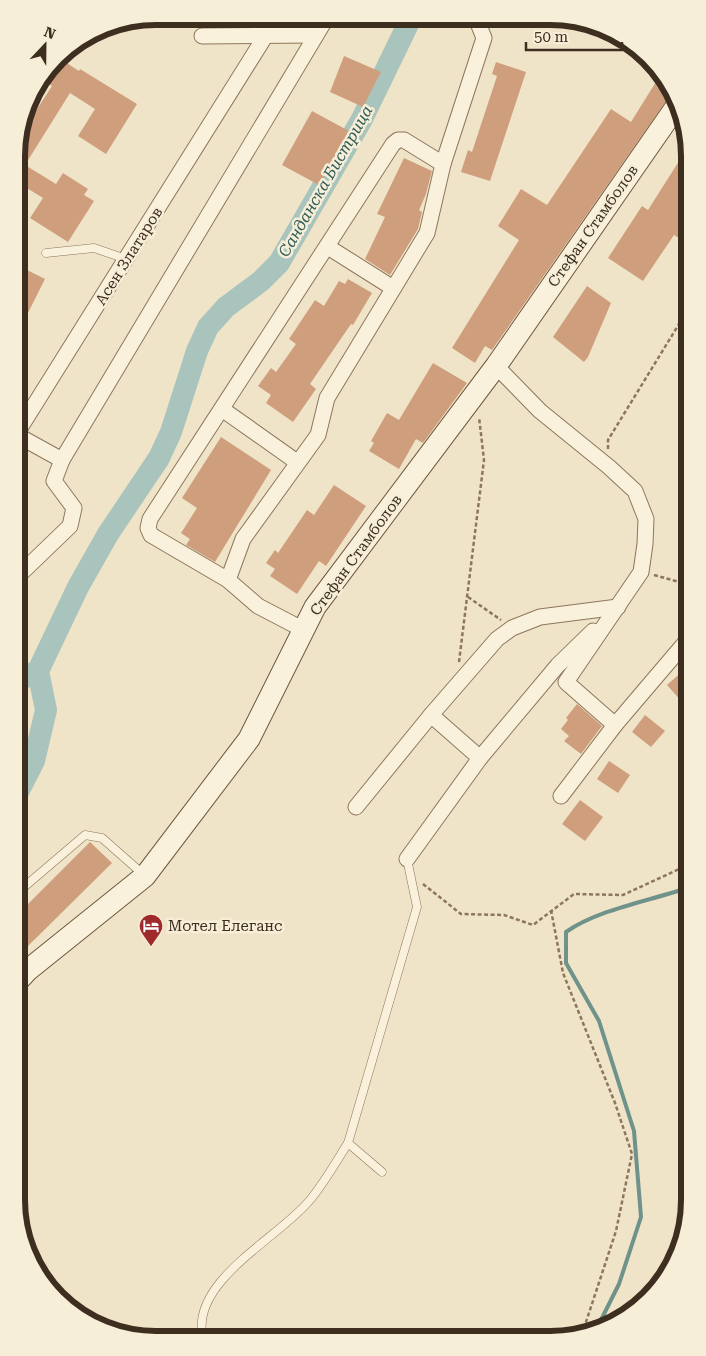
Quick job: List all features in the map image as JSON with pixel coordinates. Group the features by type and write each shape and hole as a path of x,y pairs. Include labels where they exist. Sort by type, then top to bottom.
{"street":[{"path":"25,569 70,526 74,508 54,481 62,460 322,25"},
{"path":"228,580 243,539 318,435 327,398 426,233 443,164 484,38 479,25"},
{"name":"Асен Златаров","path":"25,417 127,260 266,35"},
{"path":"202,36 316,35"},
{"name":"Стефан Стамболов","path":"25,975 146,876 248,739 315,607 496,366 673,111"},
{"path":"304,630 258,606 228,580 151,535 148,528 150,519 398,140 404,140 443,164"},
{"path":"328,247 393,288"},
{"path":"496,366 540,411 609,467 634,491 646,519 641,572 566,682 616,725"},
{"path":"222,409 297,462"},
{"name":"Асен Златаров","path":"25,440 62,460"},
{"path":"356,807 431,715 497,640 512,628 540,617 618,607"},
{"path":"407,859 480,758 558,665 618,607"},
{"path":"561,796 616,725 681,648"},
{"path":"431,715 480,758"}],"lane":[{"path":"46,253 94,248 127,260"},
{"path":"25,886 85,835 102,838 146,876"},
{"path":"203,1331 202,1312 215,1287 309,1201 348,1143 416,907 407,859"},
{"path":"348,1143 382,1172"}],"path":[{"path":"609,467 608,440 681,321"},
{"path":"455,688 484,460 476,393"},
{"path":"641,572 681,583"},
{"path":"468,597 512,628"},
{"path":"410,876 434,892 461,914 504,916 533,925 574,894 623,895 681,868"},
{"path":"551,910 563,973 615,1102 632,1154 616,1230 584,1326"}],"building":[{"path":"344,56 381,72 363,107 330,92"},
{"path":"496,62 526,72 490,181 461,172 468,150 472,152 497,76 492,74"},
{"path":"70,65 79,71 80,69 137,104 106,154 78,136 95,109 70,93 25,165 26,139 30,121 52,86 47,83 58,70 70,70"},
{"path":"657,80 667,99 492,350 485,346 475,363 452,348 519,240 498,226 521,189 547,205 611,109 631,122"},
{"path":"312,111 349,131 319,185 282,165"},
{"path":"404,158 432,171 426,194 419,210 422,212 418,229 390,275 365,259 385,217 377,214"},
{"path":"681,158 681,239 674,235 643,281 608,258 642,206 648,210"},
{"path":"25,165 56,184 63,173 88,189 84,195 94,201 68,242 30,218 43,198 25,187"},
{"path":"25,269 45,279 25,319"},
{"path":"348,279 372,293 353,325 351,324 310,384 316,389 293,422 266,403 271,395 258,386 271,368 276,372 296,344 289,339 315,300 324,306 339,281 345,284"},
{"path":"587,286 611,303 588,357 584,362 553,337"},
{"path":"433,363 467,383 423,443 416,439 399,469 369,451 374,443 371,441 387,413 399,420"},
{"path":"221,437 271,470 215,562 186,545 190,539 181,533 197,508 182,498"},
{"path":"334,485 366,506 326,566 319,561 297,594 270,576 275,569 266,563 275,550 278,553 307,510 314,515"},
{"path":"681,673 681,701 667,685"},
{"path":"577,704 602,726 581,754 564,741 569,736 561,729 568,720 566,718"},
{"path":"645,715 665,731 651,747 632,732"},
{"path":"609,761 630,775 618,793 597,779"},
{"path":"580,800 603,817 585,841 562,824"},
{"path":"90,842 112,863 28,946 25,943 25,907"}],"waterway":[{"name":"Санданска Бистрица","path":"25,778 34,761 46,710 38,671 78,587 108,534 159,458 171,432 197,351 208,327 226,307 261,281 279,263 362,119 408,25"},
{"name":"Санданска Бистрица","path":"25,677 38,671"},
{"path":"601,1321 619,1284 641,1217 634,1131 599,1021 566,963 566,932 609,911 681,890"}],"place":[{"name":"Мотел Елеганс","path":"151,947"}]}
